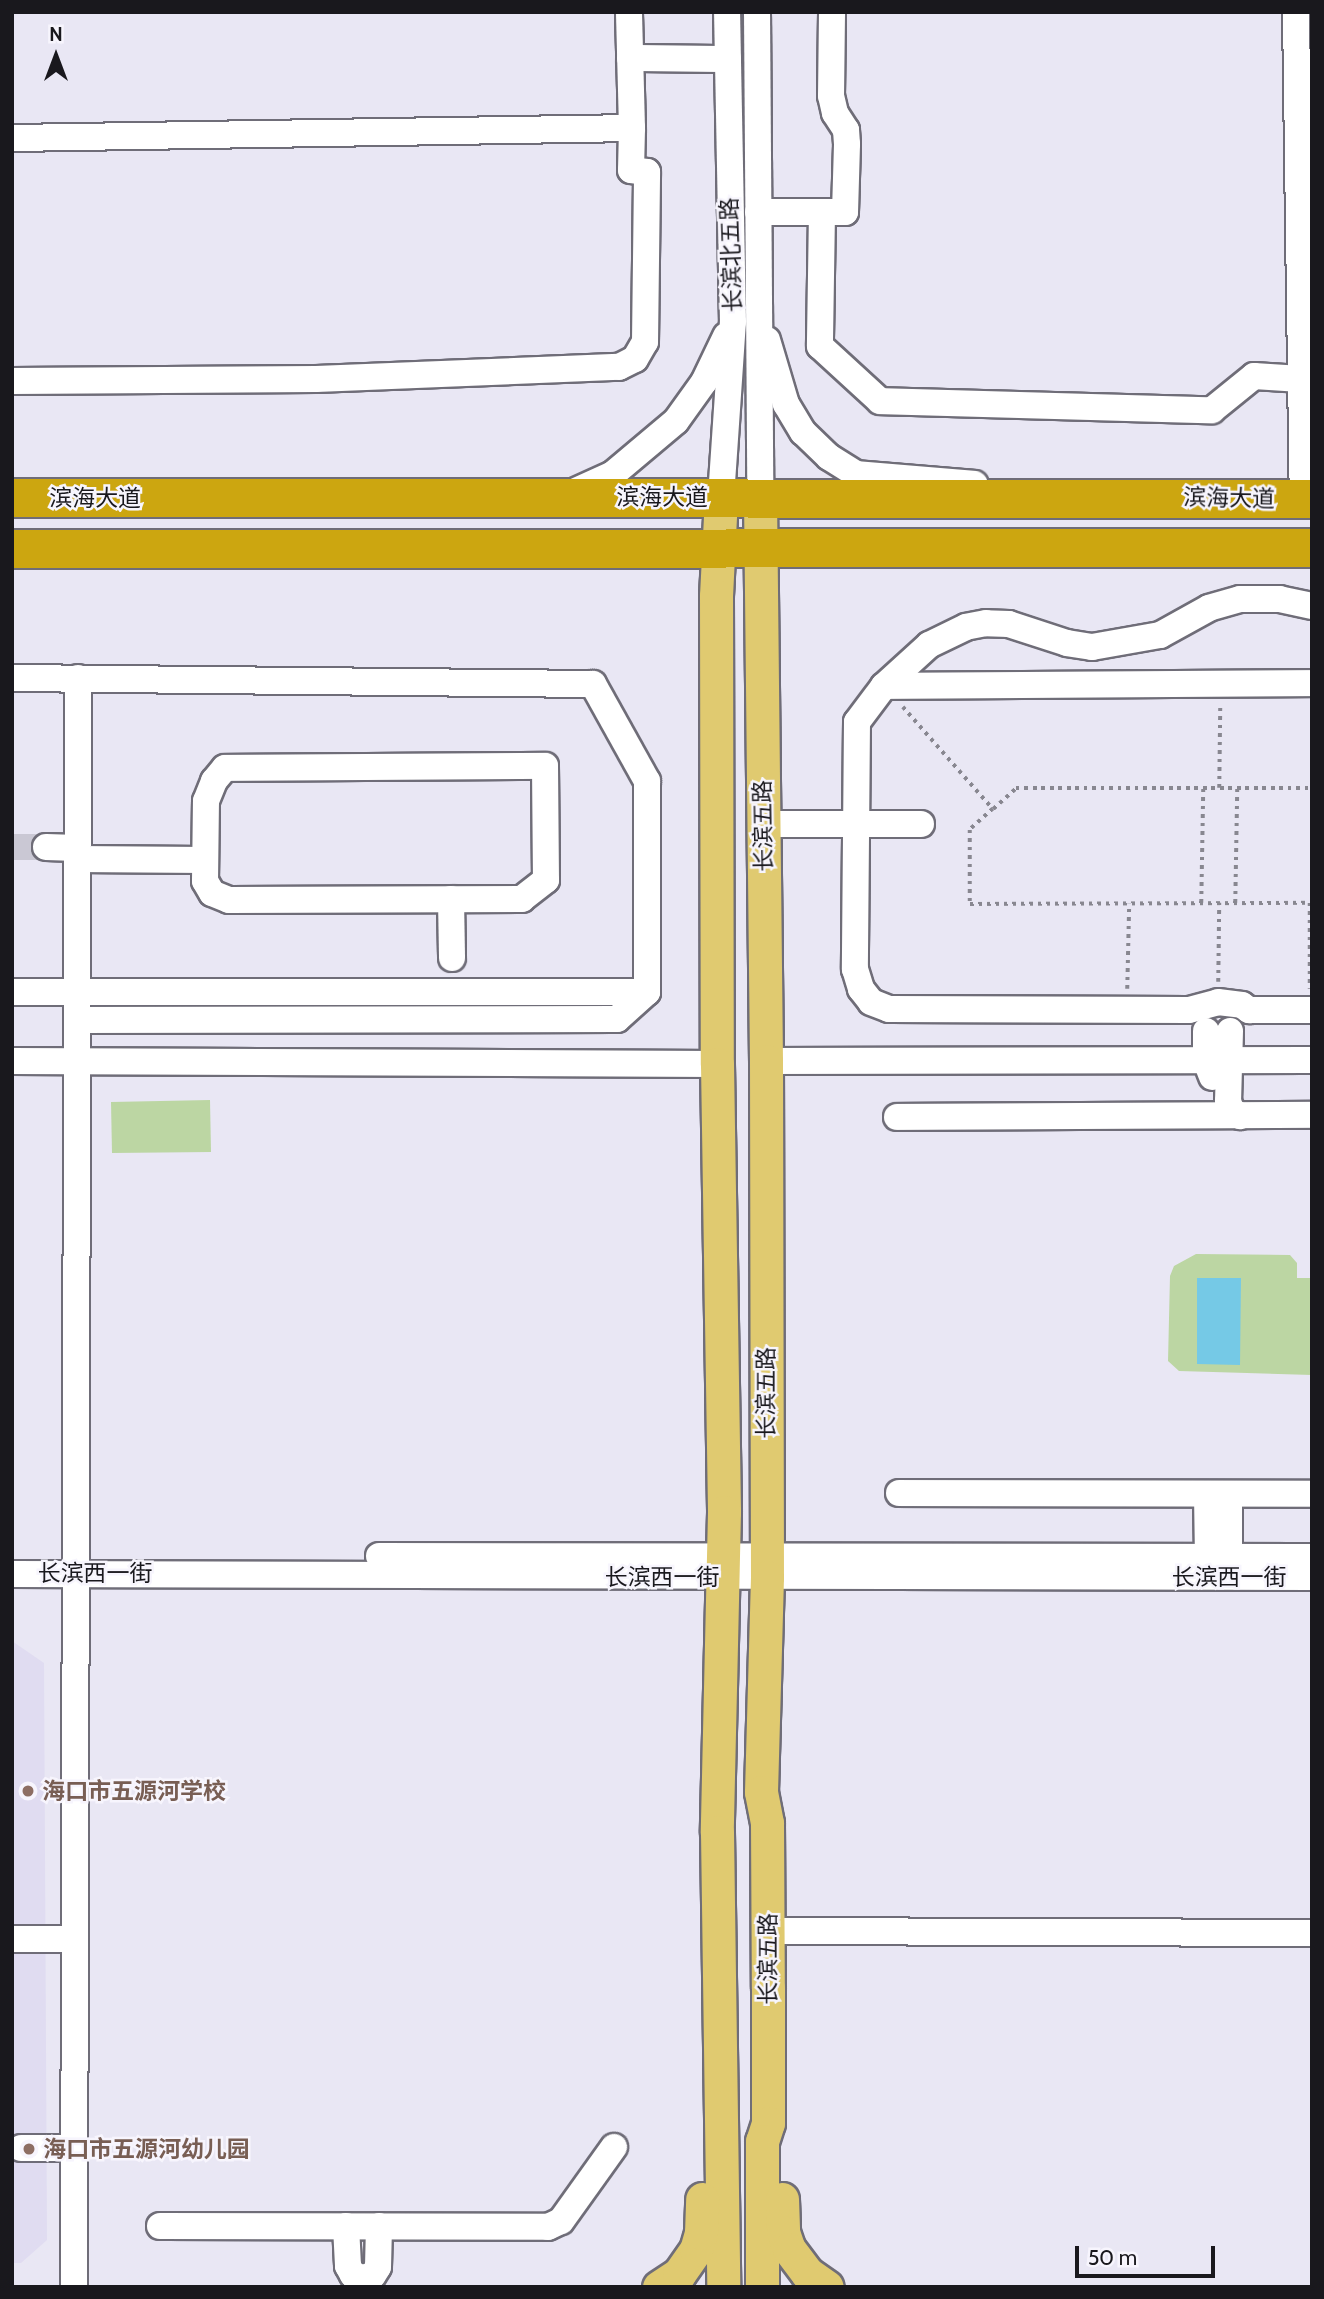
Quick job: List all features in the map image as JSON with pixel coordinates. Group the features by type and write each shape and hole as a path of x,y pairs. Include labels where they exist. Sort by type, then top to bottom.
{"highway":[{"path":"419,548 548,523 663,523 671,519 675,509 670,503 657,497"},
{"path":"824,548 812,533 815,526 825,522 950,521 1051,497"},
{"name":"滨海大道","path":"12,498 1307,499"},
{"path":"12,549 1312,548"}],"main road":[{"name":"长滨五路","path":"721,497 716,636 722,1566 718,1732 719,2122 722,2139 723,2287"},
{"name":"长滨五路","path":"760,497 766,1061 766,1567 761,1792 767,1823 768,1931 768,2123 762,2141 762,2287"},
{"path":"716,636 736,622 748,628 760,640"},
{"path":"659,2287 685,2267 700,2240 702,2140 719,2122"},
{"path":"768,2123 781,2141 785,2241 807,2273 827,2287"}],"street":[{"path":"12,381 316,379 619,367 635,359 645,342 647,172 631,170 629,12"},
{"name":"长滨北五路","path":"721,497 733,322 727,12"},
{"name":"长滨北五路","path":"757,12 760,497"},
{"path":"758,212 845,212 847,144 846,130 835,113 831,96 831,12"},
{"path":"1296,12 1307,499"},
{"path":"630,58 727,59"},
{"path":"12,138 632,128"},
{"path":"822,212 820,346 880,401 1212,410 1254,376 1305,394"},
{"path":"760,318 786,404 803,432 829,457 856,474 960,481 1051,497"},
{"path":"560,497 613,474 676,421 704,382 733,322"},
{"path":"1249,1010 1242,1005 1218,1002 1189,1010 889,1009 871,1003 861,989 855,969 857,722 884,686 929,645 966,627 986,623 1009,624 1067,643 1092,647 1160,635 1209,608 1240,598 1280,598 1312,606"},
{"path":"12,678 593,684 647,781 647,992 617,1019 77,1020"},
{"path":"74,2287 78,678"},
{"path":"884,686 1312,683"},
{"path":"545,766 546,880 523,900 451,900 229,900 212,893 205,881 206,801 214,781 225,768 545,766"},
{"path":"764,824 920,824"},
{"path":"46,847 78,853 205,860"},
{"path":"451,900 452,958"},
{"path":"12,992 647,992"},
{"path":"1189,1010 1193,1021 1218,1031"},
{"path":"1218,1031 1249,1010 1311,1010"},
{"path":"445,1020 445,1063"},
{"path":"1218,1031 1218,1060 1228,1101 1231,1110 1240,1116"},
{"path":"1200,1116 1207,1112 1212,1078 1218,1060"},
{"path":"766,1061 1312,1060"},
{"path":"12,1061 717,1064"},
{"path":"897,1117 1312,1115"},
{"path":"899,1493 1312,1494"},
{"path":"1218,1494 1219,1557"},
{"name":"长滨西一街","path":"12,1556 75,1564 722,1566 1312,1577"},
{"name":"长滨西一街","path":"766,1567 1312,1557"},
{"name":"长滨西一街","path":"12,1574 75,1564"},
{"path":"768,1931 1312,1933"},
{"path":"12,1938 75,1939"},
{"path":"160,2226 548,2227 561,2221 614,2147"},
{"path":"21,2148 74,2148"},
{"path":"346,2227 348,2266 353,2275 363,2282 373,2275 378,2267 379,2227"}],"path":[{"path":"1219,788 1220,683"},
{"path":"884,686 993,809"},
{"path":"1311,1010 1311,903 970,904 970,830 1016,788 1312,788"},
{"path":"1200,903 1203,788"},
{"path":"1235,903 1237,788"},
{"path":"1218,1002 1219,903"},
{"path":"1126,1010 1129,904"}],"shaded area":[{"name":"海口市五源河学校","path":"12,1641 44,1663 47,2240 21,2263 12,2263"}],"green space":[{"path":"210,1100 211,1152 112,1153 111,1102"},
{"path":"1196,1254 1290,1255 1297,1263 1297,1278 1312,1278 1312,1375 1179,1371 1168,1361 1170,1276 1174,1266"}],"water":[{"path":"1197,1278 1241,1278 1240,1365 1197,1364"}],"tunnel":[{"path":"12,847 46,847"}],"place":[{"name":"海口市五源河学校","path":"28,1791"},
{"name":"海口市五源河幼儿园","path":"29,2149"}]}
